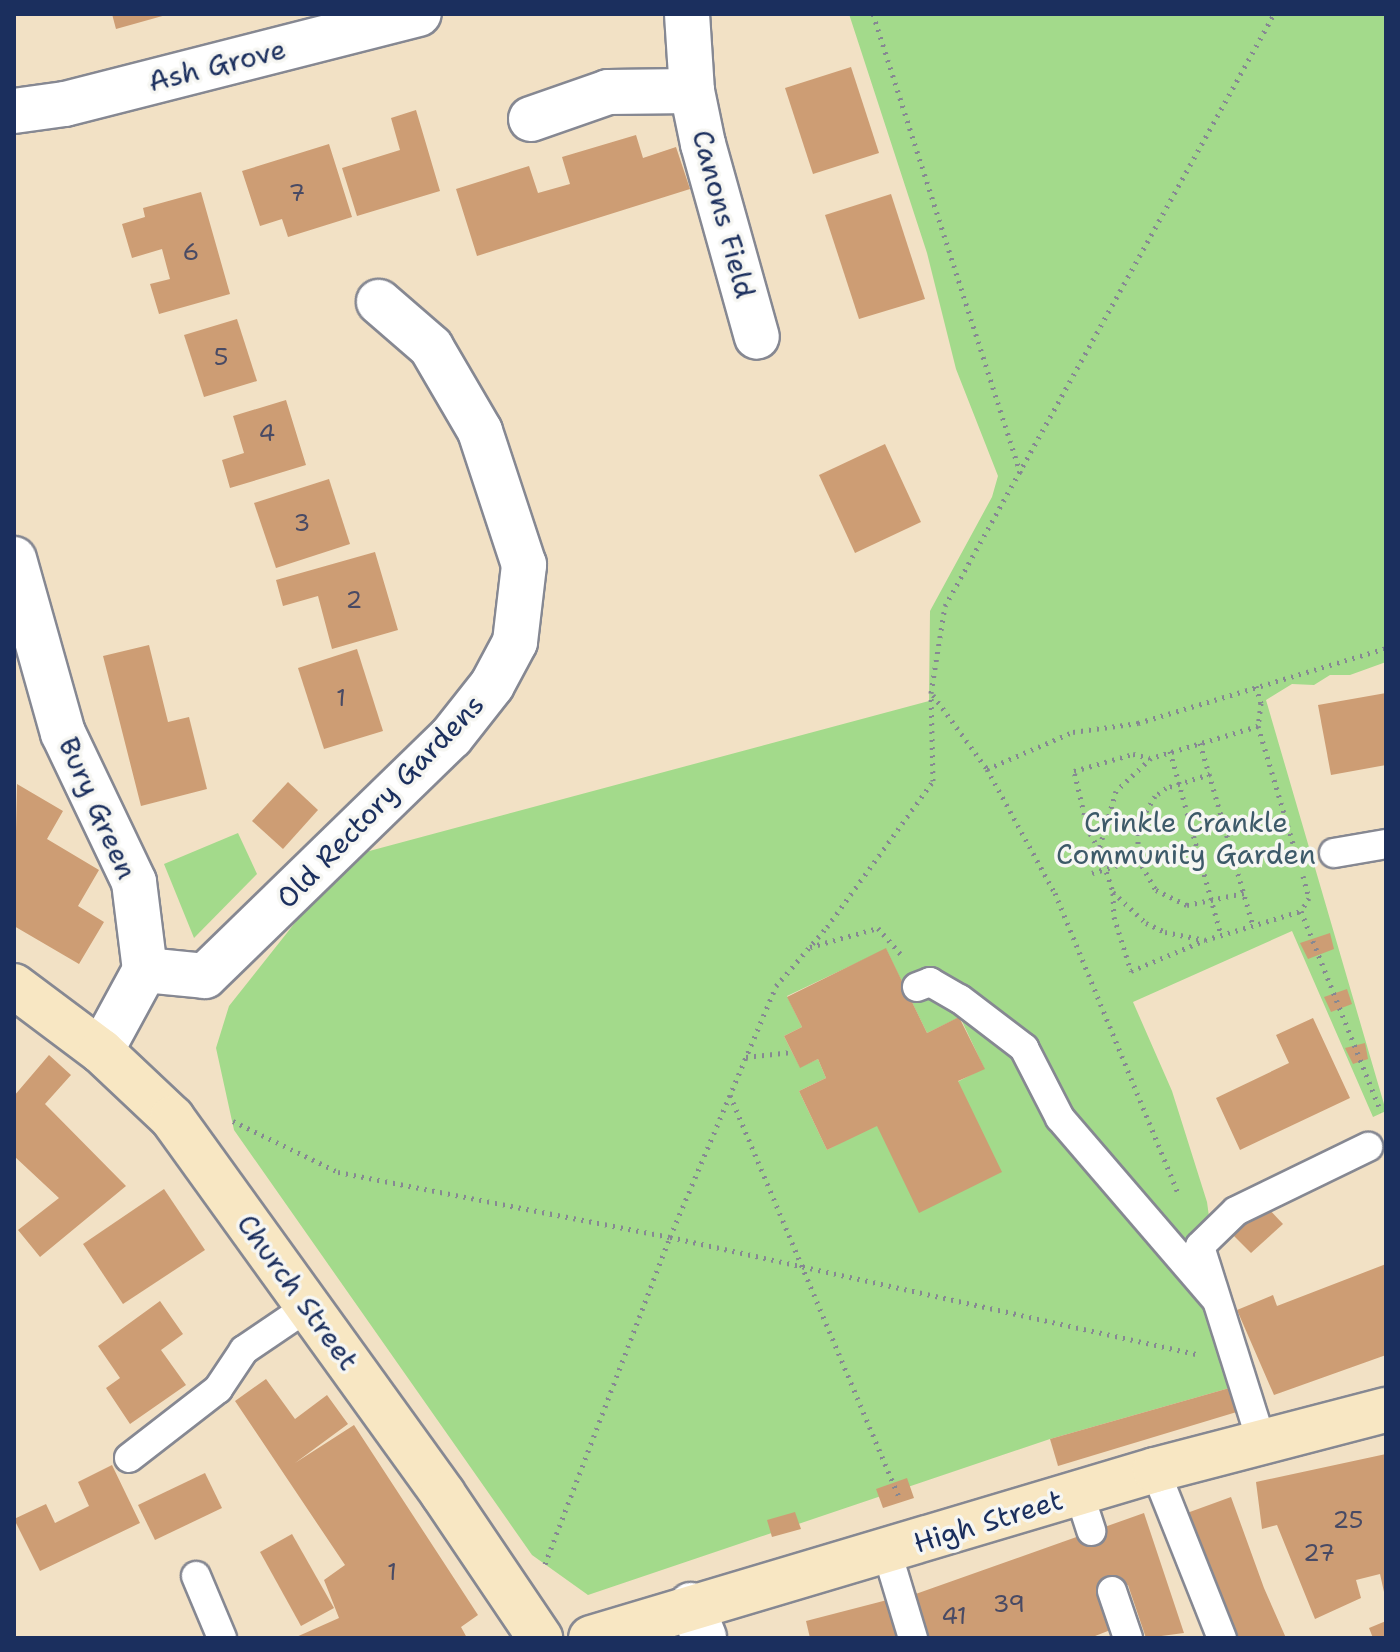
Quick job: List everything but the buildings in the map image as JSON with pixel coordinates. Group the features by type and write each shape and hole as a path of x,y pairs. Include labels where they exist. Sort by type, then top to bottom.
{"street":[{"name":"Ash Grove","path":"14,111 65,104 419,14"},
{"name":"Canons Field","path":"687,14 692,91 757,337"},
{"name":"Canons Field","path":"531,119 608,92 692,91"},
{"name":"Old Rectory Gardens","path":"145,970 205,976 451,737 492,685 515,642 524,565 480,431 431,347 379,302"},
{"name":"Bury Green","path":"14,559 63,733 134,882 145,970"},
{"path":"101,1051 145,970"},
{"name":"Church Street","path":"14,986 101,1051 172,1118 309,1306 540,1638"},
{"name":"High Street","path":"591,1638 697,1622 902,1548 1085,1512 1155,1470 1386,1410"}],"lane":[{"path":"1334,853 1386,844"},
{"path":"917,987 930,982 950,993 1024,1048 1060,1118 1214,1297"},
{"path":"1261,1440 1200,1246 1236,1211 1368,1147"},
{"path":"129,1458 218,1389 244,1350 309,1306"},
{"path":"1155,1470 1222,1638"},
{"path":"902,1548 913,1638"},
{"path":"196,1576 222,1638"},
{"path":"1112,1591 1128,1638"}],"path":[{"path":"873,14 1021,475"},
{"path":"543,1568 670,1237 776,986 809,947 933,781 931,693 945,606 1021,475 1274,14"},
{"path":"987,769 1073,732 1138,723 1386,648"},
{"path":"1256,686 1258,726 1296,853"},
{"path":"931,693 987,769 1055,893 1200,1246"},
{"path":"1099,849 1106,810 1116,791 1151,758 1258,726"},
{"path":"1200,743 1253,925"},
{"path":"1170,751 1221,935"},
{"path":"1151,758 1133,754 1074,771 1088,830 1099,849 1113,892 1114,917 1131,971 1205,940 1301,911 1309,898 1299,864"},
{"path":"1210,774 1179,783 1155,796 1144,811 1135,842 1138,859 1156,890 1187,905 1213,902 1244,893"},
{"path":"1227,834 1285,817"},
{"path":"1092,873 1138,859"},
{"path":"1113,892 1146,923 1205,940"},
{"path":"1301,911 1386,1119"},
{"path":"809,947 878,928 894,940 917,987"},
{"path":"746,1057 792,1052"},
{"path":"730,1094 802,1270 902,1548"},
{"path":"230,1119 338,1172 670,1237 802,1270 1235,1362"}],"green space":[{"name":"Crinkle Crankle Community Garden","path":"849,14 1386,14 1386,662 1350,675 1330,675 1314,685 1292,684 1266,700 1386,1111 1373,1117 1292,931 1133,1002 1172,1091 1207,1202 1233,1387 1050,1439 588,1595 532,1555 234,1130 216,1048 229,1006 347,857 929,701 930,611 992,497 998,476 956,369 927,253","holes":["886,949 927,1033 960,1017 984,1068 827,1150 799,1091 826,1078 818,1059 800,1067 784,1036 802,1027 787,996"]},
{"path":"238,833 257,874 194,938 164,864"}]}
